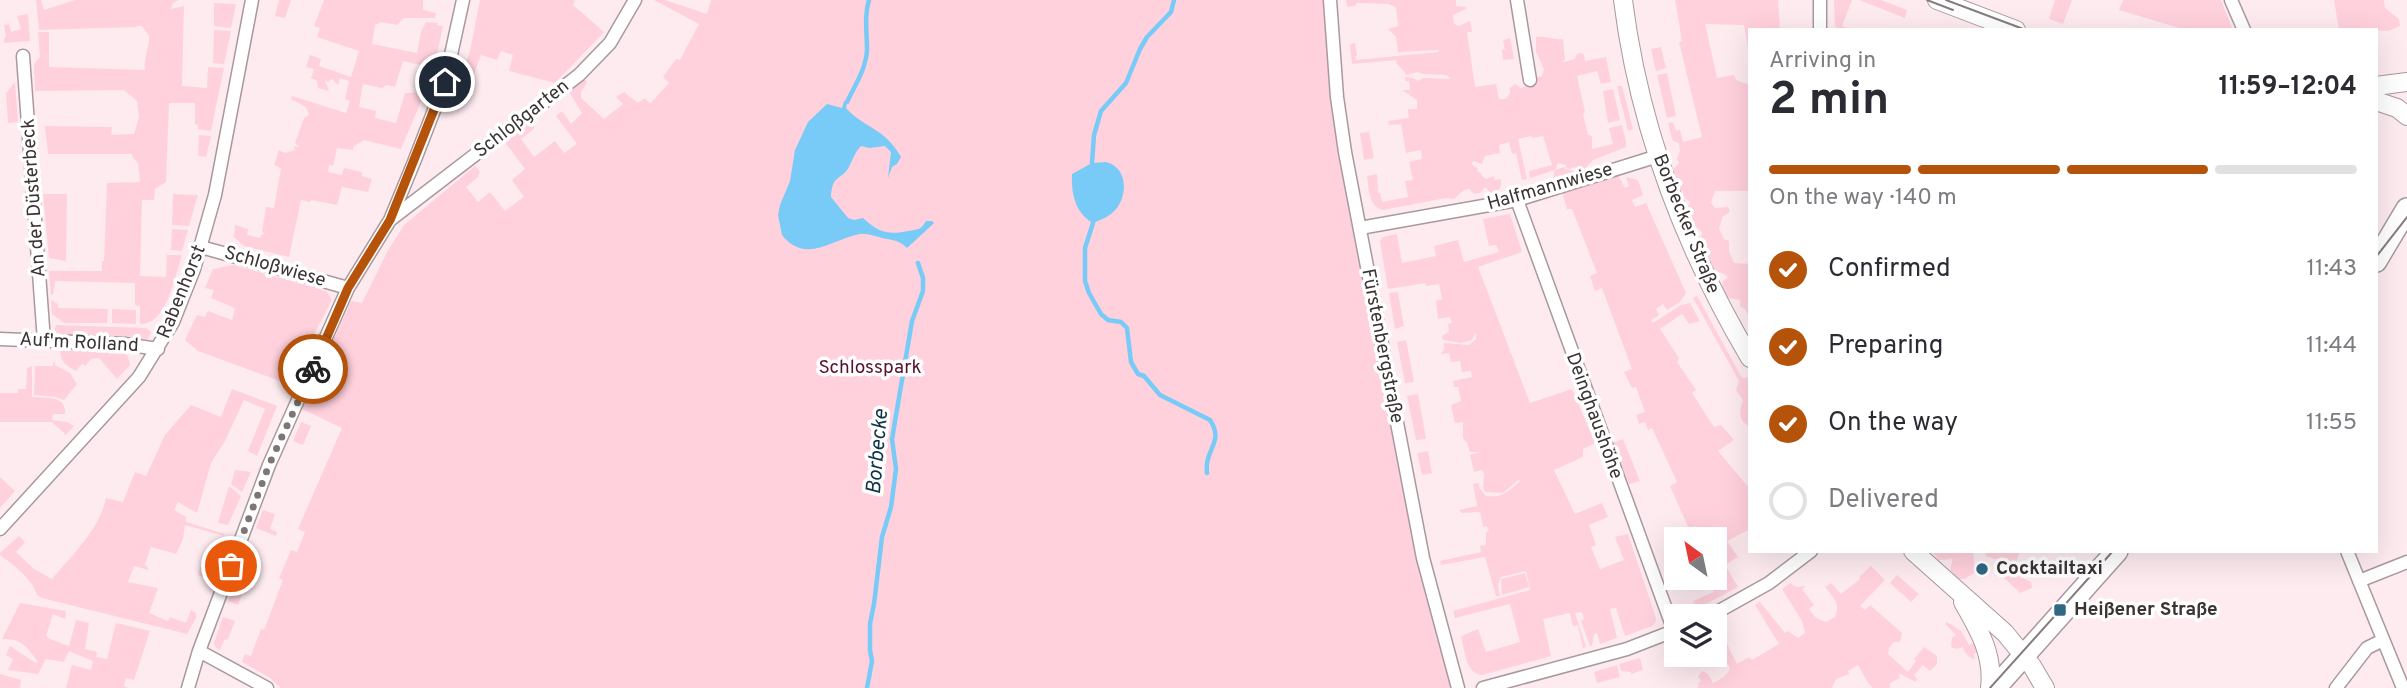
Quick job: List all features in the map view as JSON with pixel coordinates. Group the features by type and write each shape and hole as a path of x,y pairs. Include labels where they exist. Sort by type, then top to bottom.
{"main road":[{"path":"2378,259 2407,209"},
{"path":"2378,260 2407,238"},
{"path":"1992,688 2115,553"}],"street":[{"name":"Rabenhorst","path":"0,529 130,387 158,349 181,305 201,247 222,160 252,0"},
{"name":"Schloßwiese","path":"187,688 269,465 348,288 390,220 445,82 463,0"},
{"name":"Schloßgarten","path":"390,220 579,75 610,43 635,0"},
{"name":"Fürstenbergstraße","path":"1330,0 1339,115 1360,228 1423,558 1458,688"},
{"path":"1517,0 1530,79"},
{"name":"Borbecker Straße","path":"1623,0 1637,81 1671,197 1699,261 1748,354"},
{"path":"1820,0 1820,28"},
{"path":"1937,0 2011,28"},
{"path":"2231,0 2243,28"},
{"name":"An der Düsterbeck","path":"23,55 44,341"},
{"path":"2378,86 2407,82"},
{"path":"2378,102 2396,108 2407,116"},
{"name":"Halfmannwiese","path":"1360,228 1517,200 1658,156"},
{"name":"Deinghaushöhe","path":"1517,200 1665,604"},
{"name":"Schloßwiese","path":"201,247 348,288"},
{"name":"Auf'm Rolland","path":"0,340 124,344 158,349"},
{"path":"1727,606 1769,583 1808,553"},
{"path":"1915,553 2006,633 2045,688"},
{"path":"2348,553 2403,688"},
{"path":"2359,581 2407,562"},
{"path":"1949,583 1961,598 1984,640 1992,688"},
{"path":"1483,688 1627,649 1664,635"},
{"path":"2336,688 2367,648 2383,640"},
{"path":"199,651 267,688"}],"green space":[{"path":"36,0 41,0 44,10 75,0 179,0 173,3 171,9 184,6 182,86 207,88 208,67 224,68 211,131 198,129 195,124 195,103 169,103 166,182 155,189 154,200 142,200 140,276 166,277 167,255 182,255 168,298 157,317 149,322 140,324 140,306 135,305 135,283 55,281 51,295 49,271 102,271 107,183 140,182 138,163 132,154 48,154 45,126 112,127 111,135 134,134 139,117 137,101 124,90 35,91 34,64 40,57 38,32 49,32 49,67 145,70 149,36 142,26 39,30"},
{"path":"279,0 291,0 285,18 275,16"},
{"path":"324,0 423,0 423,10 436,13 435,18 404,18 397,25 381,22 375,25 372,44 417,53 426,22 443,26 434,68 403,61 395,87 387,85 382,88 363,84 359,107 376,111 375,118 396,123 405,93 425,92 401,149 364,140 353,147 353,150 337,148 333,166 329,165 328,172 342,175 344,168 362,172 362,176 372,179 368,192 342,187 337,205 301,200 289,257 244,246 234,237 235,225 248,229 247,235 260,238 265,234 262,232 266,207 274,208 281,168 274,165 279,150 285,153 295,150 294,146 299,147 295,143 304,118 309,115 306,107 291,99 292,96 346,113 350,101 345,99 349,81 340,78 338,85 332,79 328,82 325,80 329,91 318,88 317,81 311,78 314,69 306,67 310,55 321,59 319,66 351,77 359,51 317,37 320,28 314,26"},
{"path":"480,0 575,0 573,5 604,32 555,83 509,71 513,55 501,51 497,60 481,55 463,105 452,102 470,51"},
{"name":"Schlosspark","path":"654,0 665,0 707,14 711,0 1330,0 1337,97 1375,311 1458,688 281,688 269,677 242,662 245,654 251,656 261,629 264,630 283,580 279,578 291,550 297,552 305,532 298,529 342,428 302,409 351,301 362,303 387,252 404,225 475,166 480,172 478,177 466,187 478,202 490,192 505,211 524,197 512,180 525,169 504,141 532,121 534,129 521,139 534,157 555,141 564,153 577,144 556,116 562,111 571,124 582,113 569,92 583,78 587,82 581,92 581,98 604,119 623,104 616,97 624,92 638,103 645,98 650,104 669,83 663,77 676,59 680,60 699,24"},
{"path":"1346,0 1456,0 1456,6 1466,9 1453,15 1454,24 1459,26 1470,21 1472,32 1467,32 1475,87 1496,84 1499,99 1506,99 1510,88 1515,84 1521,88 1542,76 1544,69 1536,52 1536,37 1563,39 1564,62 1575,59 1577,54 1582,53 1585,61 1606,57 1611,82 1601,84 1597,71 1577,76 1585,112 1583,114 1588,135 1592,136 1592,149 1613,144 1609,128 1622,125 1626,147 1593,160 1583,171 1574,167 1566,168 1566,165 1558,163 1555,170 1530,178 1529,171 1552,165 1543,136 1518,139 1527,179 1522,180 1516,153 1512,154 1509,142 1499,145 1500,153 1485,156 1482,164 1473,161 1472,165 1478,168 1477,171 1486,179 1494,176 1495,180 1501,179 1497,193 1491,193 1485,187 1480,193 1474,194 1469,189 1454,199 1446,198 1383,210 1378,208 1370,196 1367,176 1377,174 1378,193 1382,202 1408,197 1405,181 1413,180 1409,162 1422,159 1421,150 1406,153 1401,124 1389,125 1388,121 1409,118 1408,109 1417,109 1417,100 1402,90 1410,90 1409,81 1405,81 1405,77 1418,81 1423,78 1450,79 1447,75 1418,72 1407,75 1396,60 1352,64 1350,44 1355,43 1356,60 1439,50 1398,52 1396,37 1388,29 1398,26 1396,7 1388,4 1357,3 1347,7"},
{"path":"1675,0 1778,0 1780,28 1748,28 1748,49 1744,25 1705,24 1717,78 1734,75 1736,80 1748,84 1748,191 1715,191 1711,203 1715,208 1728,207 1730,212 1723,216 1719,228 1724,239 1729,241 1729,251 1734,263 1748,264 1748,315 1740,306 1740,300 1723,295 1722,282 1728,277 1712,271 1706,243 1701,238 1702,232 1685,213 1690,202 1672,181 1673,169 1679,163 1677,159 1680,151 1679,143 1673,141 1668,123 1673,122 1676,131 1680,130 1683,142 1702,137 1679,42 1682,41"},
{"path":"1834,0 1852,0 1842,26 1846,28 1835,26"},
{"path":"1859,0 1881,0 1907,10 1905,18"},
{"path":"2055,0 2072,0 2063,24 2049,19"},
{"path":"2123,0 2221,0 2232,28 2179,28 2119,10"},
{"path":"2334,0 2384,0 2385,8 2399,19 2400,26 2388,31 2378,31 2378,28 2339,28"},
{"path":"214,3 236,4 231,28 214,26"},
{"path":"28,14 30,41 4,43 4,25 9,24 11,32 21,29 17,16"},
{"path":"214,30 231,31 224,64 213,63"},
{"path":"1510,38 1514,59 1503,60 1503,40"},
{"path":"1661,47 1666,68 1656,71 1651,49"},
{"path":"1667,73 1676,116 1667,118 1657,75"},
{"path":"15,82 18,122 8,123 6,93"},
{"path":"1617,86 1622,86 1633,129 1628,131"},
{"path":"1613,89 1620,120 1608,123 1603,91"},
{"path":"1369,132 1374,158 1364,160 1360,133"},
{"path":"199,135 211,136 206,157 198,156"},
{"path":"1564,167 1574,171 1577,177 1618,175 1625,188 1629,186 1626,177 1638,180 1643,195 1632,200 1635,207 1646,203 1686,293 1680,302 1667,310 1663,304 1656,309 1659,315 1651,320 1653,323 1681,305 1690,303 1700,321 1689,324 1682,314 1660,329 1679,358 1677,362 1696,390 1692,393 1714,427 1721,425 1734,440 1718,451 1748,487 1748,530 1727,541 1727,527 1688,527 1670,486 1677,482 1652,428 1648,430 1645,422 1639,424 1636,415 1645,412 1636,387 1632,388 1624,372 1632,369 1602,288 1595,291 1590,276 1597,273 1572,209 1567,209 1562,192 1551,188 1555,170"},
{"path":"43,194 67,194 66,261 49,258"},
{"path":"173,194 198,195 189,226 172,225"},
{"path":"1510,214 1522,252 1478,267 1530,403 1572,389 1595,443 1583,449 1583,457 1554,470 1575,514 1602,503 1608,517 1589,525 1596,545 1591,547 1600,569 1624,560 1615,537 1628,534 1656,618 1652,626 1625,636 1616,608 1610,609 1617,638 1600,644 1597,633 1594,634 1590,646 1581,621 1584,619 1582,612 1575,613 1586,647 1583,648 1578,625 1573,626 1570,613 1543,619 1551,656 1482,675 1469,666 1461,636 1478,629 1486,652 1520,642 1510,604 1455,618 1453,611 1530,590 1526,571 1501,577 1498,585 1500,596 1496,596 1485,557 1441,565 1440,561 1481,552 1480,546 1486,545 1486,532 1489,531 1487,526 1483,527 1480,512 1462,513 1459,510 1477,506 1473,484 1479,483 1485,495 1495,496 1500,495 1508,491 1520,481 1503,493 1485,492 1484,474 1482,470 1474,472 1470,455 1480,452 1470,452 1463,438 1463,422 1455,423 1451,405 1461,401 1458,387 1454,387 1453,381 1472,377 1471,371 1462,372 1460,361 1451,362 1449,353 1441,354 1444,343 1469,345 1476,339 1476,332 1472,340 1461,343 1443,340 1442,336 1449,332 1448,324 1452,323 1450,317 1438,319 1436,301 1442,299 1439,284 1426,286 1426,283 1388,289 1380,241 1383,237 1397,234 1402,263 1436,256 1434,246 1458,240 1464,262 1499,252 1496,245 1489,246 1483,219"},
{"path":"172,229 188,230 182,251 171,250"},
{"path":"233,265 317,288 327,292 332,300 288,384 198,351 185,340 197,315 205,317 208,311 232,320 235,308 211,298 214,290 205,288 213,269"},
{"path":"1398,292 1404,326 1395,329 1389,293"},
{"path":"1697,296 1742,378 1748,377 1748,426 1740,415 1743,400 1736,390 1739,381 1693,298"},
{"path":"51,300 58,304 58,308 108,309 107,323 64,323 52,314"},
{"path":"112,309 136,310 136,324 112,323"},
{"path":"56,325 146,328 151,332 148,339 86,338 54,331"},
{"path":"1406,340 1414,382 1405,383 1397,342"},
{"path":"60,349 121,351 128,356 130,365 117,379 99,358 91,359 85,366 82,364 76,371 64,363"},
{"path":"54,359 55,365 70,373 77,384 64,400 34,395 35,366 53,366"},
{"path":"32,366 32,397 54,399 63,403 65,414 53,414 52,420 74,426 66,435 52,422 0,422 0,393 18,393 18,389 26,389 27,368"},
{"path":"232,389 277,406 257,456 248,451 265,409 244,400 225,441 211,463 197,513 178,502 174,510 186,517 186,522 225,534 224,536 185,525 183,539 176,554 151,547 145,564 149,570 134,566 128,582 158,588 149,613 168,621 170,617 186,623 191,610 196,613 187,634 42,598 22,573 0,555 19,536 25,542 16,552 34,569 52,579 98,521 106,498 123,502 135,472 146,476 165,435 191,405 221,417"},
{"path":"1418,394 1426,439 1416,440 1407,396"},
{"path":"301,422 311,426 303,445 293,441"},
{"path":"1623,439 1640,481 1629,484 1613,443"},
{"path":"1428,451 1432,473 1422,475 1417,453"},
{"path":"235,470 251,472 242,492 231,484"},
{"path":"0,477 15,491 0,508"},
{"path":"229,486 241,496 228,525 218,523"},
{"path":"263,510 275,514 270,529 277,532 276,536 256,528"},
{"path":"1727,541 1738,557 1727,564"},
{"path":"1934,553 1973,553 1975,572 1965,579 1958,579 1950,569 1953,559 1939,560"},
{"path":"1985,553 2020,553 2018,572 2021,579 2031,582 2032,588 2020,593 2001,575 1998,560 1986,556"},
{"path":"204,555 215,559 208,578 198,575"},
{"path":"1871,566 1885,580 1860,606 1865,610 1870,605 1902,633 1900,642 1894,642 1888,654 1908,672 1924,647 1937,656 1937,664 1930,671 1923,665 1914,675 1916,682 1900,674 1900,678 1890,683 1890,688 1873,688 1858,665 1848,671 1849,674 1836,679 1832,688 1696,688 1699,687 1698,683 1701,681 1698,677 1702,671 1708,674 1713,683 1724,677 1730,669 1727,663 1727,644 1737,664 1749,657 1752,660 1779,644 1755,605 1760,602 1785,633 1788,631 1798,638 1805,633 1802,621 1782,589 1790,583 1796,587 1806,586 1802,589 1814,605 1809,609 1816,618 1826,622 1835,617 1837,608 1835,600 1825,587 1831,583 1841,594 1860,579"},
{"path":"1727,568 1738,587 1706,604 1694,604 1693,601 1714,592 1713,590 1727,590"},
{"path":"1525,573 1529,587 1502,595 1501,579"},
{"path":"1897,575 1919,594 1911,602 1890,583"},
{"path":"235,582 245,585 238,605 228,601"},
{"path":"20,603 66,611 65,619 53,614 46,636 69,646 76,620 89,623 85,649 97,652 96,657 107,659 116,623 150,631 134,680 126,678 124,686 128,688 66,688 72,665 91,670 93,661 69,651 64,662 46,659 38,674 8,670 13,659 6,655 10,646 38,662 19,642 2,639"},
{"path":"223,617 235,621 220,650 214,643"},
{"path":"1947,622 1961,631 1969,645 1974,643 1978,651 1974,654 1975,659 1967,655 1963,647 1951,647 1952,638 1956,635 1945,624"},
{"path":"1640,658 1643,670 1631,674 1621,671 1619,664"},
{"path":"1617,665 1620,677 1597,683 1594,672"},
{"path":"0,674 21,680 20,688 0,688"}],"water":[{"path":"844,101 847,102 846,108 853,115 888,140 901,157 892,167 888,178 891,152 885,146 861,146 849,167 835,181 831,197 848,218 863,218 884,232 917,230 926,221 934,223 907,248 895,241 863,234 820,248 800,248 782,235 778,215 790,181 795,150 808,122 827,104 842,108"},
{"path":"1106,162 1118,169 1122,175 1123,195 1115,211 1093,223 1082,214 1075,202 1072,174 1092,163"}],"waterway":[{"path":"847,102 865,64 869,0"},
{"path":"1092,163 1094,135 1101,111 1126,83 1140,49 1147,37 1171,12 1174,0"},
{"path":"1093,223 1085,248 1085,281 1089,293 1101,314 1108,320 1121,322 1127,328 1131,362 1138,374 1144,376 1160,395 1210,420 1215,440 1208,457 1207,473"},
{"name":"Borbecke","path":"867,688 872,661 870,624 882,537 891,507 896,469 892,439 912,321 923,291 923,278 918,263"}],"tram line":[{"path":"1927,0 1953,10"},
{"path":"1946,0 2021,28"},
{"path":"2378,254 2407,217"},
{"path":"1990,688 2111,553"}],"way so far":[{"path":"231,566 254,501 313,369"}],"place":[{"name":"Cocktailtaxi","path":"1982,569"},
{"name":"Heißener Straße","path":"2060,610"}],"route":[{"path":"313,369 348,288 390,220 445,82"}]}
